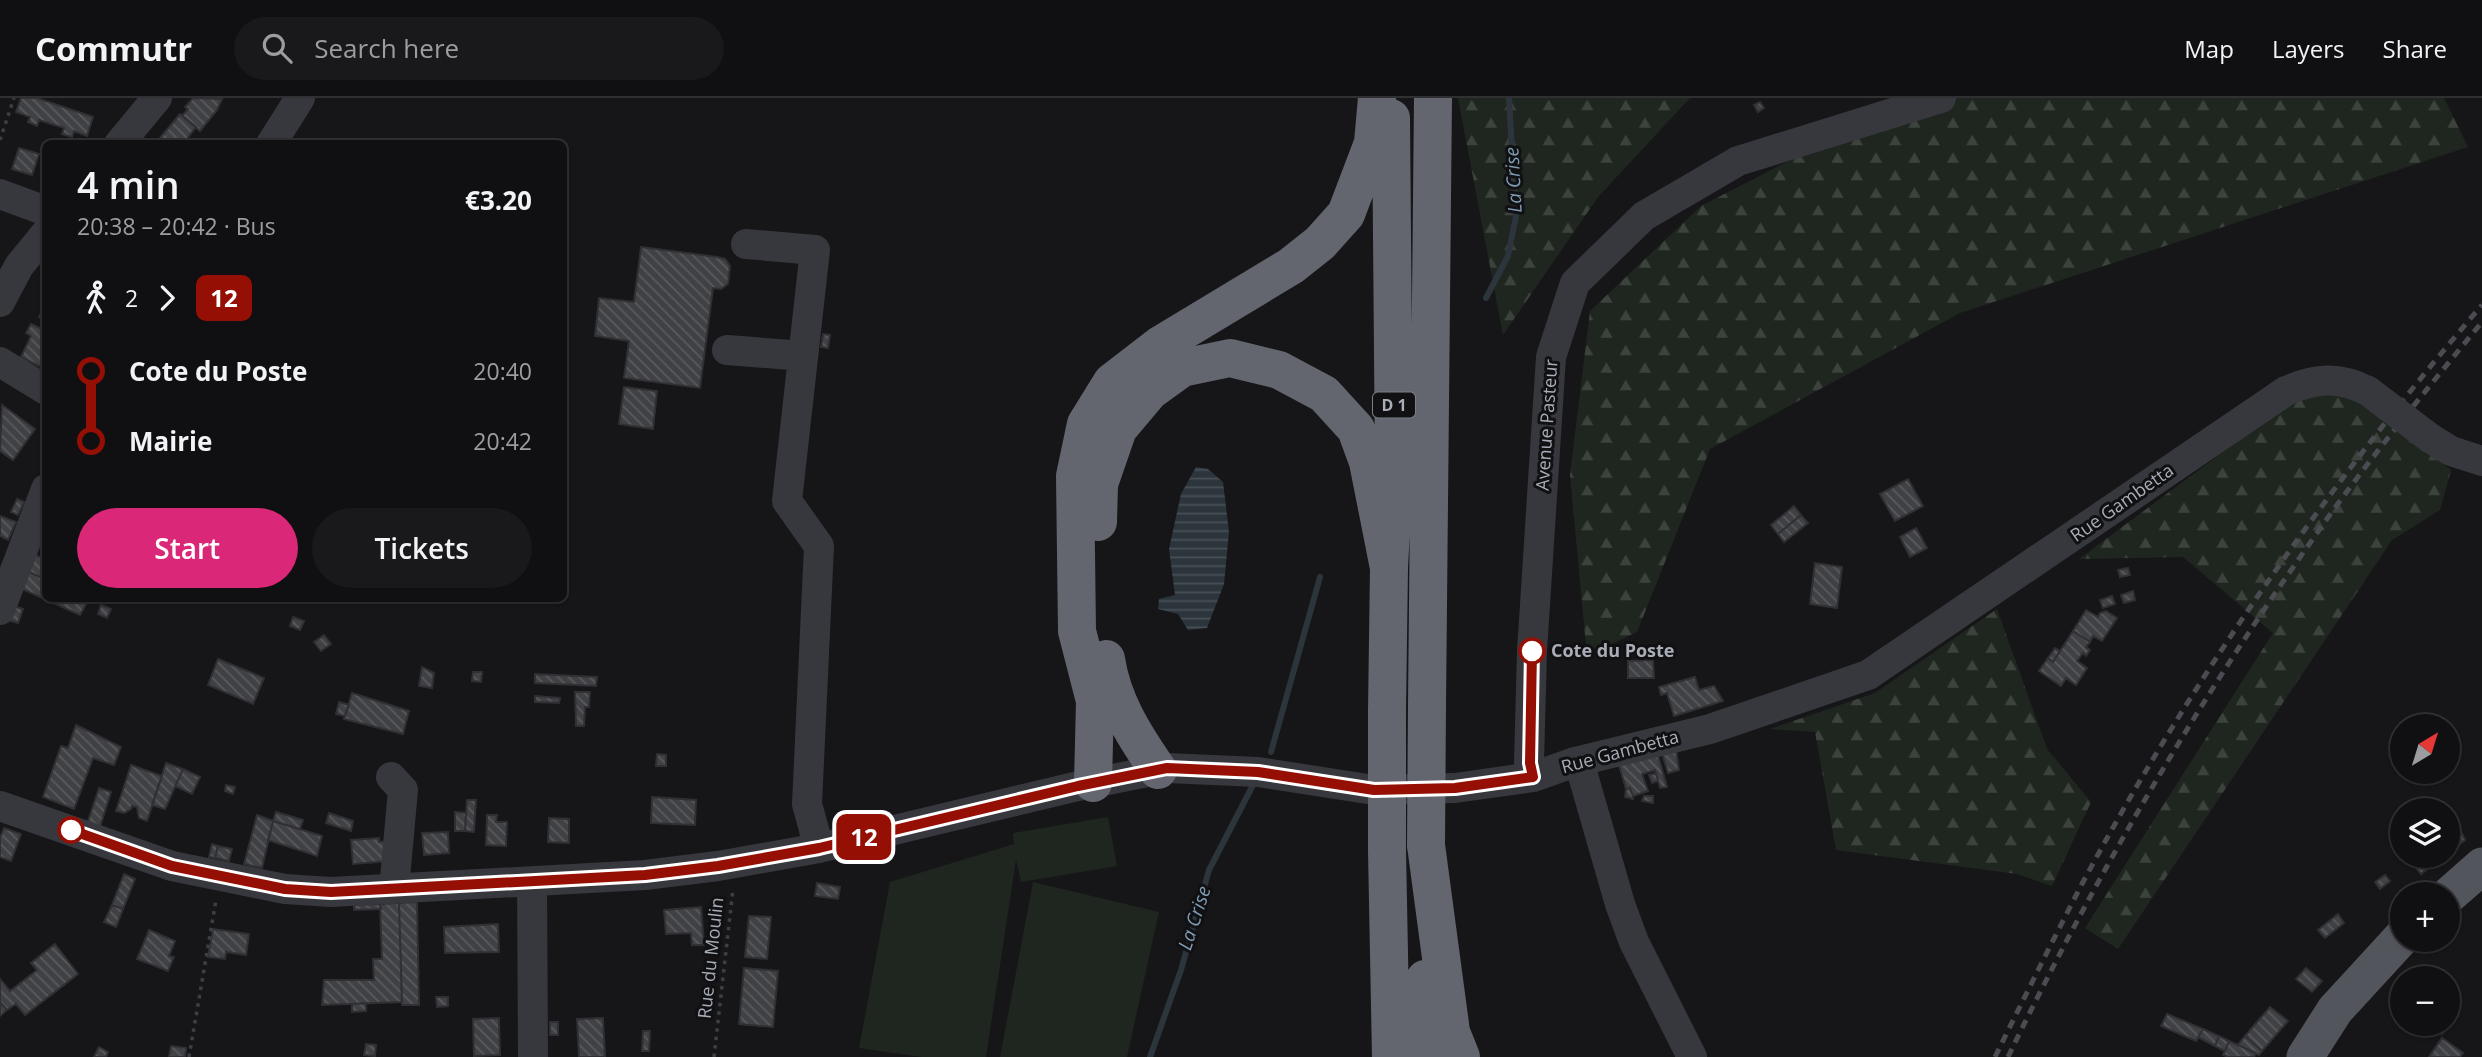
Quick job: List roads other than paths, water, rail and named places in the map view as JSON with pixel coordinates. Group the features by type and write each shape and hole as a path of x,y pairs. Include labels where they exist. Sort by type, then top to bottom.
{"highway":[{"path":"1093,783 1095,701 1077,631 1075,476 1086,424 1112,382 1160,345 1291,266 1320,243 1346,214 1373,143 1377,98"},
{"name":"D 1","path":"1391,98 1394,471 1389,568 1387,711 1391,1057"},
{"name":"D 1","path":"1424,1057 1433,98"},
{"path":"1158,770 1130,729 1109,681 1097,605 1099,484 1118,429 1150,391 1182,368 1230,358 1279,370 1324,394 1356,429 1368,461 1389,568"},
{"path":"1426,845 1451,1032 1461,1057"}],"main road":[{"path":"2460,885 2482,866"},
{"path":"2305,1057 2335,1010 2390,950"}],"street":[{"path":"122,140 157,98"},
{"path":"274,140 300,98"},
{"name":"Avenue Pasteur","path":"1533,777 1530,763 1532,651 1551,357 1575,283 1644,216 1738,161 1941,98"},
{"path":"0,194 42,210"},
{"path":"0,302 19,265 42,238"},
{"path":"746,244 816,250 787,501 819,546 807,804 819,848"},
{"path":"727,350 803,356"},
{"path":"0,362 42,388"},
{"name":"Rue Gambetta","path":"0,806 172,866 285,889 319,892 645,875 736,863 819,848 1167,768 1258,772 1374,790 1455,788 1533,777 1575,762 1710,729 1868,674 2286,391 2311,381 2326,379 2354,384 2368,391 2451,451 2482,461"},
{"path":"0,610 42,499"},
{"path":"1575,762 1582,772 1620,904 1634,942 1692,1057"},
{"path":"391,777 403,790 394,889"},
{"path":"531,882 533,1057"}],"waterway":[{"name":"La Crise","path":"1486,298 1508,256 1516,216 1509,98"},
{"name":"La Crise","path":"1271,752 1320,577"},
{"name":"La Crise","path":"1150,1057 1181,970 1209,870 1253,785"}],"railway":[{"path":"1995,1057 2083,882 2171,730 2218,656 2318,511 2371,441 2482,305"},
{"path":"2008,1057 2111,858 2227,667 2351,486 2482,322"}],"place":[{"name":"Cote du Poste","path":"1532,651"}]}
